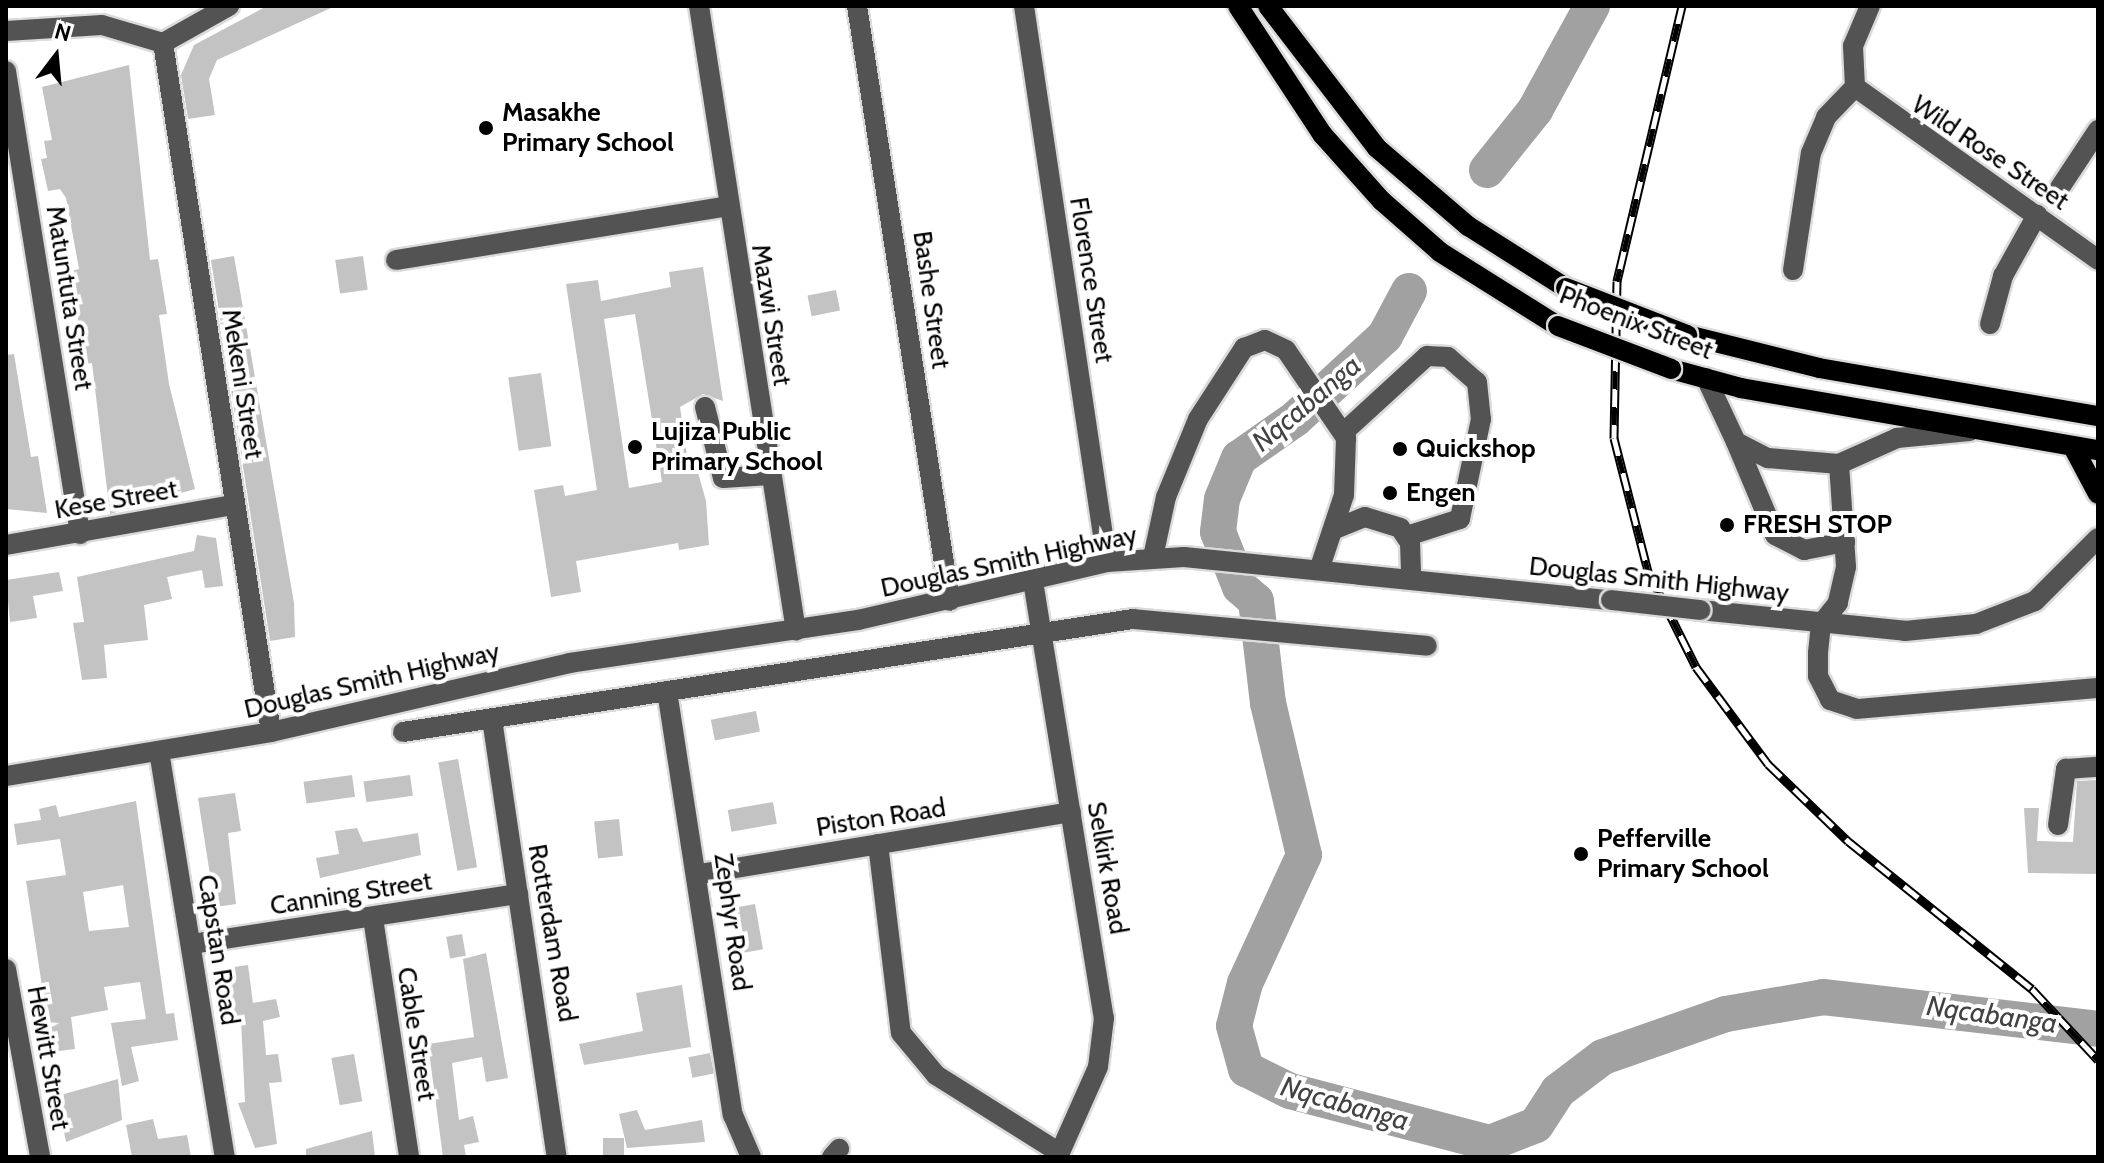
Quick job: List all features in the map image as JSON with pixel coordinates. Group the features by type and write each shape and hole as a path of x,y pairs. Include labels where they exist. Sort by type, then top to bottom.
{"main road":[{"name":"Phoenix Street","path":"1238,6 1322,134 1382,201 1440,252 1558,326 1671,369 1706,378 1974,431 2098,450"},
{"name":"Phoenix Street","path":"1268,6 1377,148 1468,226 1566,288 1687,335 1819,368 2098,416"},
{"path":"2073,447 2098,494"}],"street":[{"path":"6,31 102,25 163,43 229,6"},
{"name":"Mazwi Street","path":"699,6 796,631"},
{"name":"Bashe Street","path":"857,6 950,601"},
{"name":"Florence Street","path":"1024,6 1107,562"},
{"path":"1793,270 1818,132 1855,87 1853,46 1870,6"},
{"name":"Mekeni Street","path":"163,43 271,732"},
{"name":"Matuntuta Street","path":"6,71 80,534"},
{"name":"Wild Rose Street","path":"1855,87 2098,260"},
{"path":"2059,189 2098,130"},
{"path":"396,260 728,206"},
{"path":"1990,324 2003,276 2037,215"},
{"path":"1153,557 1178,462 1244,348 1277,343 1303,372 1342,428 1348,468 1335,529 1319,570"},
{"path":"1335,529 1378,518 1407,536 1460,519 1481,419 1477,382 1448,357 1427,356 1342,428"},
{"path":"1706,378 1775,535 1804,550 1845,542"},
{"path":"705,407 723,478 770,475"},
{"path":"1736,442 1768,458 1839,464 1897,438 1974,431"},
{"path":"1839,464 1845,542 1843,585 1821,624 1818,676 1830,700 1843,706 2098,688"},
{"name":"Kese Street","path":"6,545 234,505"},
{"path":"1407,536 1411,580"},
{"name":"Douglas Smith Highway","path":"6,776 271,732 570,663 796,631 950,601 1107,562 1153,557 1223,561 1905,631 1986,621 2035,601 2098,538"},
{"name":"Selkirk Road","path":"1033,581 1104,1018 1098,1067 1059,1155"},
{"path":"403,732 1133,619 1250,629 1306,630 1427,646"},
{"name":"Zephyr Road","path":"667,691 700,874 733,1115 751,1157"},
{"name":"Rotterdam Road","path":"492,719 557,1157"},
{"name":"Capstan Road","path":"159,751 225,1157"},
{"path":"2058,825 2066,769 2098,767"},
{"name":"Piston Road","path":"700,874 1071,812"},
{"path":"878,844 901,1033 936,1075 1059,1155"},
{"name":"Canning Street","path":"191,944 518,894"},
{"name":"Cable Street","path":"373,918 409,1157"},
{"name":"Hewitt Street","path":"7,977 40,1157"}],"building":[{"path":"267,6 333,7 217,60 209,79 215,115 188,119 181,75 194,45"},
{"path":"129,65 150,260 158,259 167,314 159,315 169,384 195,489 110,514 92,363 73,366 68,335 80,334 71,271 79,269 66,198 60,189 48,191 41,159 47,158 44,141 52,140 42,87"},
{"path":"234,256 294,603 295,637 270,641 211,260"},
{"path":"363,256 368,290 340,294 335,260"},
{"path":"703,267 723,401 703,394 680,407 689,470 697,469 706,501 709,545 679,550 678,543 576,561 581,592 551,597 534,490 563,485 565,496 597,490 566,284 598,280 601,301 671,287 669,272","holes":["635,314 662,482 629,488 604,319"]},
{"path":"836,290 840,311 812,316 808,296"},
{"path":"14,354 31,457 38,456 47,513 6,509 6,355"},
{"path":"541,373 551,446 519,451 508,378"},
{"path":"197,535 216,538 223,586 205,588 202,570 167,577 172,599 144,605 148,640 104,645 107,678 82,680 73,623 84,622 77,577 194,551"},
{"path":"59,572 63,591 33,596 37,618 10,622 6,580"},
{"path":"756,711 760,732 715,740 711,720"},
{"path":"458,759 477,867 457,871 438,762"},
{"path":"352,775 355,797 307,804 303,782"},
{"path":"410,775 413,796 366,802 363,782"},
{"path":"2098,780 2098,874 2028,873 2024,808 2039,808 2037,841 2073,842 2077,781"},
{"path":"235,793 241,831 228,833 236,904 215,907 198,798"},
{"path":"136,801 166,1014 174,1013 178,1040 131,1047 139,1081 122,1086 111,1023 146,1019 140,982 104,987 108,1010 71,1017 75,1049 52,1052 26,881 66,875 60,839 17,845 14,824 41,820 39,809 56,805 59,817","holes":["123,885 129,927 89,931 83,892"]},
{"path":"773,802 777,824 732,832 728,810"},
{"path":"619,819 623,856 598,858 594,822"},
{"path":"357,828 363,842 418,833 421,855 320,878 316,858 339,854 335,831"},
{"path":"755,904 763,949 742,953 734,908"},
{"path":"462,934 466,956 450,958 446,937"},
{"path":"486,953 508,1078 486,1082 482,1057 452,1063 459,1120 473,1116 479,1142 464,1145 466,1157 443,1157 428,1044 474,1037 463,959"},
{"path":"248,965 253,1003 276,999 280,1017 263,1021 266,1055 278,1054 282,1082 269,1083 277,1144 255,1148 238,1103 245,1102 241,1020 228,1016 225,992 227,968"},
{"path":"682,985 691,1047 584,1065 579,1044 643,1031 636,993"},
{"path":"710,1053 714,1074 692,1078 688,1057"},
{"path":"354,1054 362,1101 340,1105 331,1058"},
{"path":"118,1079 122,1120 66,1142 57,1096"},
{"path":"637,1110 645,1130 702,1120 705,1142 627,1148 619,1114"},
{"path":"153,1119 158,1139 187,1135 191,1157 132,1157 126,1125"},
{"path":"372,1131 375,1157 306,1157 306,1149"},
{"path":"603,1138 624,1138 624,1157 603,1157"}],"waterway":[{"name":"Nqcabanga","path":"1487,170 1535,110 1592,6"},
{"name":"Nqcabanga","path":"1409,291 1385,336 1295,419 1239,458 1222,499 1218,532 1240,587 1256,601 1268,703 1304,855 1245,983 1234,1026 1246,1069 1290,1091 1490,1143 1536,1125 1558,1091 1603,1057 1726,1014 1823,997 2098,1029"}],"railway":[{"path":"1682,6 1617,281 1614,438 1648,571 1696,667 1768,764 1848,841 2032,989 2098,1060"}],"place":[{"name":"Masakhe Primary School","path":"486,128"},
{"name":"Lujiza Public Primary School","path":"635,447"},
{"name":"Quickshop","path":"1400,449"},
{"name":"Engen","path":"1390,493"},
{"name":"FRESH STOP","path":"1727,525"},
{"name":"Pefferville Primary School","path":"1581,854"}]}
